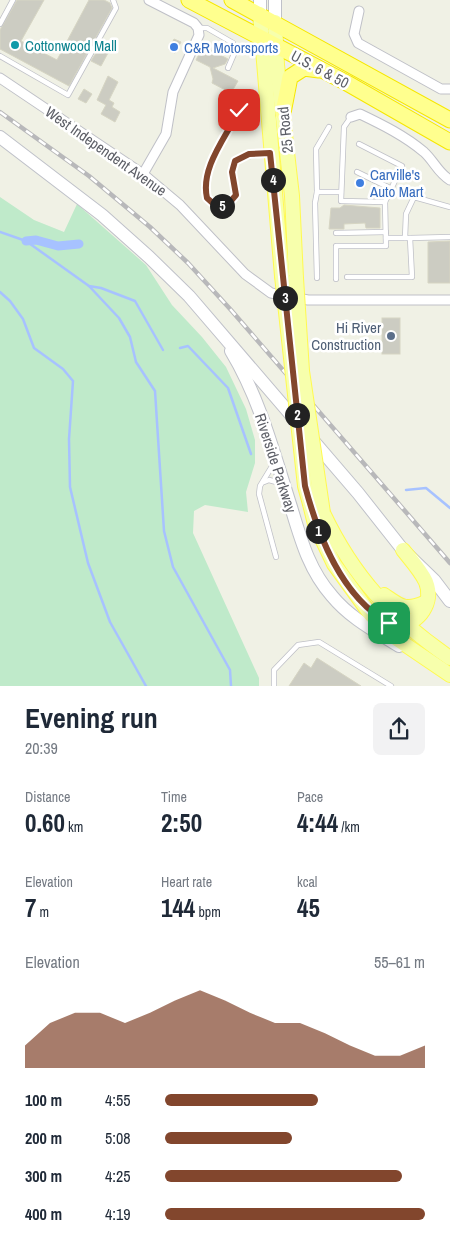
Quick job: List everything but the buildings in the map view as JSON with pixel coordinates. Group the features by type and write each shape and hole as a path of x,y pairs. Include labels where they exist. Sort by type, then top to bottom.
{"highway":[{"name":"U.S. 6 & 50","path":"189,0 347,83 450,142"},
{"name":"U.S. 6 & 50","path":"232,0 260,7 276,22 450,120"},
{"path":"283,113 288,82 290,77 299,70 318,70 347,83"},
{"path":"382,104 403,108 450,131"}],"main road":[{"name":"25 Road","path":"275,0 276,46 292,196 289,277 305,486 315,524 334,564 371,615 388,631 447,673"},
{"name":"25 Road","path":"260,7 260,38 270,153 323,512 334,537 357,571 383,604 406,625 450,658"},
{"name":"Riverside Parkway","path":"0,137 102,215 150,257 210,318 403,550 434,580 450,601"},
{"name":"Riverside Parkway","path":"210,318 233,354 256,399 308,559 332,597 365,625 447,673"},
{"path":"360,599 382,619 397,626 406,625 418,618 426,602 427,585 403,550"},
{"path":"357,571 396,605 410,608 426,602"}],"street":[{"path":"143,174 166,134 173,92 198,39 198,28 194,23 149,0"},
{"path":"359,12 354,34 358,44 441,89 450,89"},
{"name":"West Independent Avenue","path":"0,78 143,174 180,205 245,274 271,293 308,300 450,300"},
{"path":"350,117 360,114 406,139 426,154 440,174 450,180"}],"lane":[{"path":"0,24 13,0"},
{"path":"0,56 68,95 116,8 114,0"},
{"path":"198,28 207,28 233,44 235,51 228,68"},
{"path":"239,110 222,141 209,174 206,188 209,202 222,206 234,199 236,190 232,168 239,158 270,153"},
{"path":"350,117 344,128 341,201 385,202"},
{"path":"317,278 316,149 329,127"},
{"path":"336,279 336,246 386,246 385,202 402,166 360,144"},
{"path":"357,172 392,189"},
{"path":"317,192 341,192"},
{"path":"347,277 412,277 406,214 414,197 450,207"},
{"path":"336,233 386,232"},
{"path":"386,238 450,237"},
{"path":"274,456 270,471 259,490 276,557"},
{"path":"263,482 275,481 284,486"},
{"path":"274,686 274,670 298,645 319,642 391,686"}],"green space":[{"path":"0,197 34,220 64,232 77,204 146,265 172,305 202,337 226,367 246,409 255,440 255,463 246,492 248,512 205,505 194,511 193,533 259,678 259,686 0,686"}],"waterway":[{"path":"0,232 26,241 89,286 101,288 135,301 163,350"},
{"path":"26,241 36,240 58,246 79,244"},
{"path":"89,286 119,318 130,337 136,362 155,391 164,531 173,567 230,670 231,686"},
{"path":"0,292 10,301 23,319 34,348 63,369 73,381 69,439 70,487 88,563 110,622 146,686"},
{"path":"180,348 188,346 228,388 251,454"},
{"path":"406,490 426,488 450,508"}],"railway":[{"path":"0,112 89,176 150,227 188,263 450,563"}],"place":[{"name":"Cottonwood Mall","path":"15,45"},
{"name":"C&R Motorsports","path":"174,47"},
{"name":"Carville's Auto Mart","path":"360,183"},
{"name":"Hi River Construction","path":"391,336"}],"route":[{"path":"239,110 218,148 207,180 207,198 209,202 216,206 222,206 230,202 236,195 232,172 235,161 249,154 270,153 305,486 315,524 334,564 360,599 389,623"}]}
